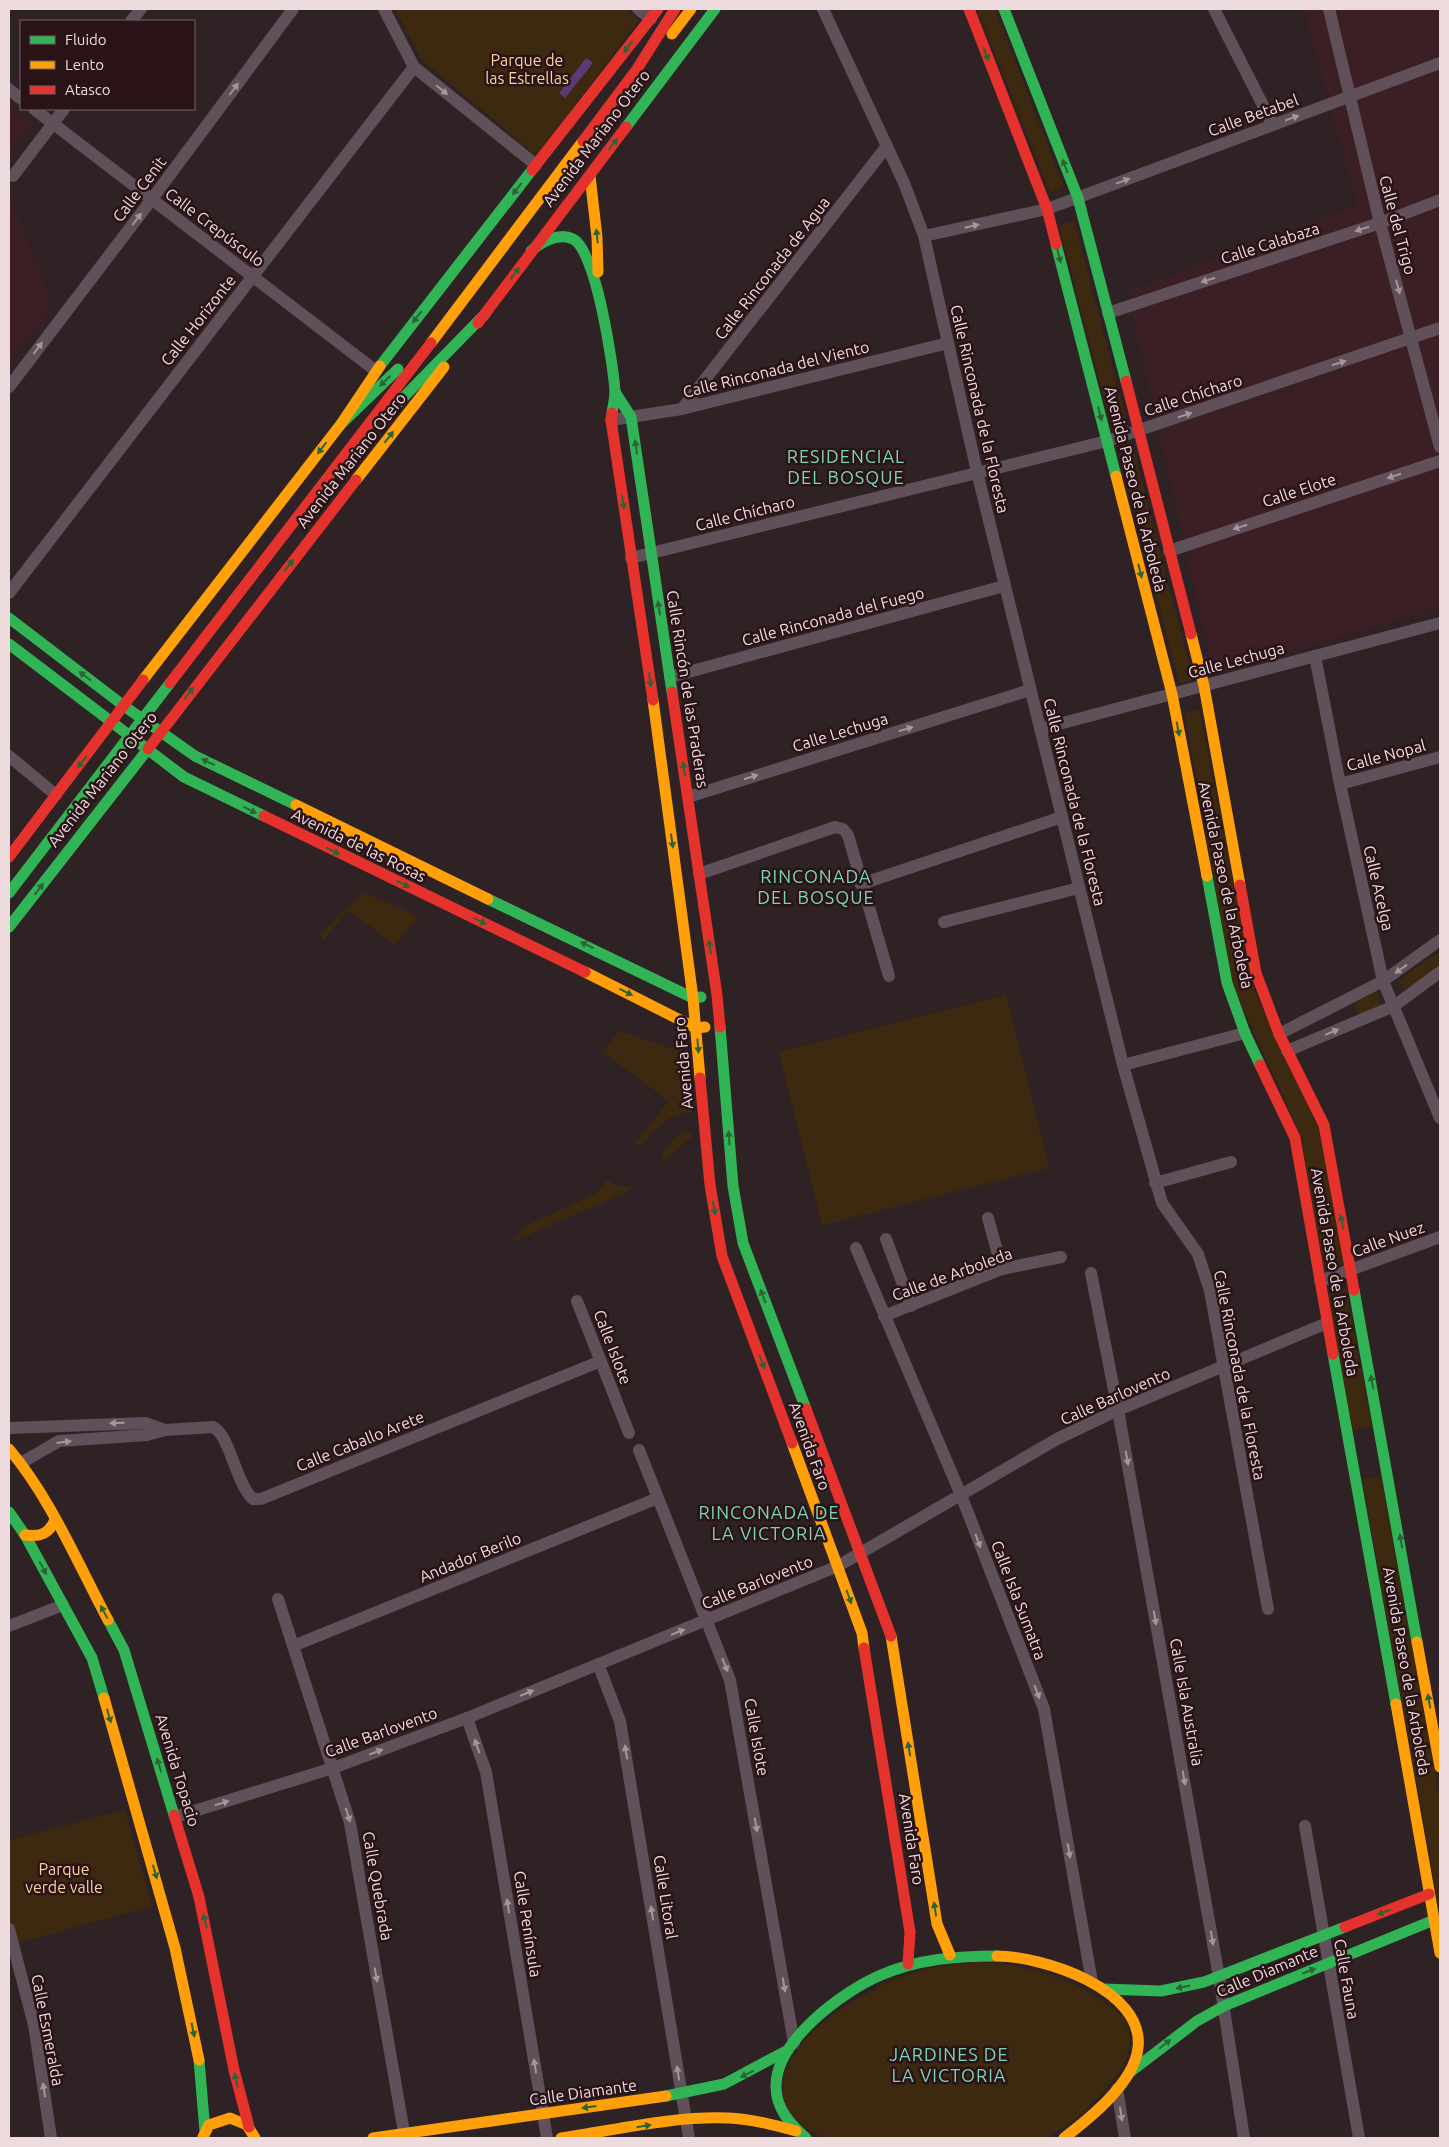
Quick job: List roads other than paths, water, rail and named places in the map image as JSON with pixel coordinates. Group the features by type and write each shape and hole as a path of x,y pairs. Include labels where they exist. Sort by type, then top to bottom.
{"street":[{"path":"132,20 141,9"},
{"name":"Calle Cenit","path":"9,387 293,9"},
{"path":"384,9 414,67 536,165"},
{"path":"638,9 654,14"},
{"name":"Avenida Mariano Otero","path":"9,893 446,323 637,69 675,9"},
{"name":"Avenida Mariano Otero","path":"637,69 673,32 692,9"},
{"name":"Avenida Mariano Otero","path":"9,927 486,313 714,9"},
{"name":"Calle Rinconada de la Floresta","path":"823,9 911,197 924,236 1004,586 1123,1065 1155,1183 1168,1213 1198,1254 1210,1291 1268,1610"},
{"name":"Avenida Paseo de la Arboleda","path":"969,9 1047,209 1172,694 1227,983 1245,1033 1295,1138 1440,1953"},
{"name":"Avenida Paseo de la Arboleda","path":"1004,9 1078,198 1139,430 1204,686 1256,973 1279,1034 1324,1125 1440,1767"},
{"path":"1218,9 1214,9 1273,125"},
{"name":"Calle del Trigo","path":"1328,9 1380,223 1440,448"},
{"name":"Avenida Mariano Otero","path":"9,857 232,563 341,424 376,371 654,14"},
{"name":"Calle Betabel","path":"924,236 1047,209 1440,63"},
{"name":"Calle Horizonte","path":"9,593 414,67"},
{"path":"9,90 20,98"},
{"name":"Calle Crepúsculo","path":"35,110 376,371"},
{"path":"14,176 63,110"},
{"name":"Calle Rinconada de Agua","path":"682,409 887,146"},
{"name":"Calle Rincón de las Praderas","path":"590,176 598,244 597,285"},
{"name":"Calle Calabaza","path":"1108,313 1380,223 1440,200"},
{"name":"Calle Rincón de las Praderas","path":"531,251 539,244 557,237 573,239 586,253 597,285 615,392 611,420 693,998"},
{"path":"333,470 486,313"},
{"path":"341,424 446,323"},
{"name":"Calle Chícharo","path":"631,558 1107,440 1412,339 1440,328"},
{"name":"Calle Rinconada del Viento","path":"611,420 682,409 948,343"},
{"name":"Calle Rincón de las Praderas","path":"615,392 631,417 717,995"},
{"name":"Calle Elote","path":"1169,551 1440,460"},
{"name":"Calle Rinconada del Fuego","path":"670,677 1004,586"},
{"name":"Avenida de las Rosas","path":"9,618 124,706 195,756 693,998"},
{"name":"Calle Lechuga","path":"1040,729 1440,623"},
{"name":"Avenida de las Rosas","path":"9,644 184,778 572,965 696,1028"},
{"name":"Calle Acelga","path":"1315,656 1340,784 1384,981 1440,1113"},
{"name":"Calle Lechuga","path":"688,797 1030,690"},
{"path":"9,756 56,795"},
{"name":"Calle Nopal","path":"1340,784 1440,757"},
{"path":"862,884 1062,817"},
{"path":"699,874 835,827 843,829 848,835 890,976"},
{"path":"944,922 1079,888"},
{"path":"1279,1034 1384,981 1440,940"},
{"path":"572,965 595,961 630,966"},
{"path":"1288,1051 1394,1006 1440,972"},
{"path":"693,998 717,995"},
{"name":"Avenida Faro","path":"717,995 733,1186 743,1243 890,1632 937,1924 950,1955"},
{"name":"Avenida Faro","path":"693,998 710,1186 722,1256 838,1566 865,1646 910,1932 908,1964"},
{"path":"696,1028 720,1025"},
{"path":"1123,1065 1245,1033"},
{"path":"1155,1183 1231,1162"},
{"path":"988,1218 1002,1269"},
{"name":"Calle Nuez","path":"1320,1281 1440,1237"},
{"path":"886,1239 911,1306"},
{"name":"Calle Isla Sumatra","path":"856,1248 961,1495 1044,1709 1097,1986"},
{"name":"Calle de Arboleda","path":"884,1316 1002,1269 1060,1257"},
{"name":"Calle Isla Australia","path":"1091,1273 1118,1410 1219,1977 1244,2138"},
{"name":"Calle Islote","path":"577,1301 629,1433"},
{"name":"Calle Barlovento","path":"175,1817 332,1768 467,1718 838,1566 860,1555 1057,1439 1118,1410 1327,1323"},
{"name":"Calle Caballo Arete","path":"21,1463 59,1441 147,1435 165,1430 208,1427 217,1429 245,1491 253,1499 261,1499 601,1361"},
{"name":"Calle Caballo Arete","path":"9,1428 145,1423 165,1430"},
{"name":"Avenida Topacio","path":"9,1449 21,1463 55,1520 124,1650 207,1929 232,2062 249,2127 255,2138"},
{"name":"Calle Islote","path":"639,1450 730,1680 791,2046"},
{"name":"Andador Berilo","path":"294,1646 658,1498"},
{"path":"9,1512 25,1535 92,1658 166,1909 201,2069 204,2134"},
{"path":"25,1535 45,1536 51,1530 55,1520"},
{"name":"Calle Quebrada","path":"278,1599 350,1823 404,2136"},
{"path":"9,1626 63,1605"},
{"name":"Calle Litoral","path":"598,1664 620,1721 689,2138"},
{"name":"Calle Península","path":"467,1718 486,1772 547,2138"},
{"name":"Calle Fauna","path":"1305,1826 1359,2138"},
{"name":"Calle Diamante","path":"1097,1986 1160,1991 1189,1986 1219,1977 1429,1894"},
{"name":"Calle Diamante","path":"1127,2075 1177,2035 1224,2006 1434,1920"},
{"name":"Calle Esmeralda","path":"9,1929 34,2025 51,2138"},
{"path":"806,2138 796,2131 781,2112 774,2089 779,2066 791,2046 812,2022 838,2001 867,1983 908,1964 950,1955 998,1956 1033,1961 1097,1986 1126,2010 1138,2034 1135,2061 1117,2089 1092,2116 1064,2138"},
{"name":"Calle Diamante","path":"373,2138 404,2136 682,2094 724,2084 791,2046"},
{"path":"1117,2089 1125,2138"},
{"path":"204,2134 214,2121 229,2116 249,2127"},
{"path":"561,2138 686,2120 750,2119 796,2131"}],"district":[{"name":"RESIDENCIAL DEL BOSQUE","path":"846,467"},
{"name":"RINCONADA DEL BOSQUE","path":"816,888"},
{"name":"RINCONADA DE LA VICTORIA","path":"769,1524"},
{"name":"JARDINES DE LA VICTORIA","path":"949,2065"}],"park label":[{"name":"Parque de las Estrellas","path":"527,69"},
{"name":"Parque verde valle","path":"64,1878"}]}
